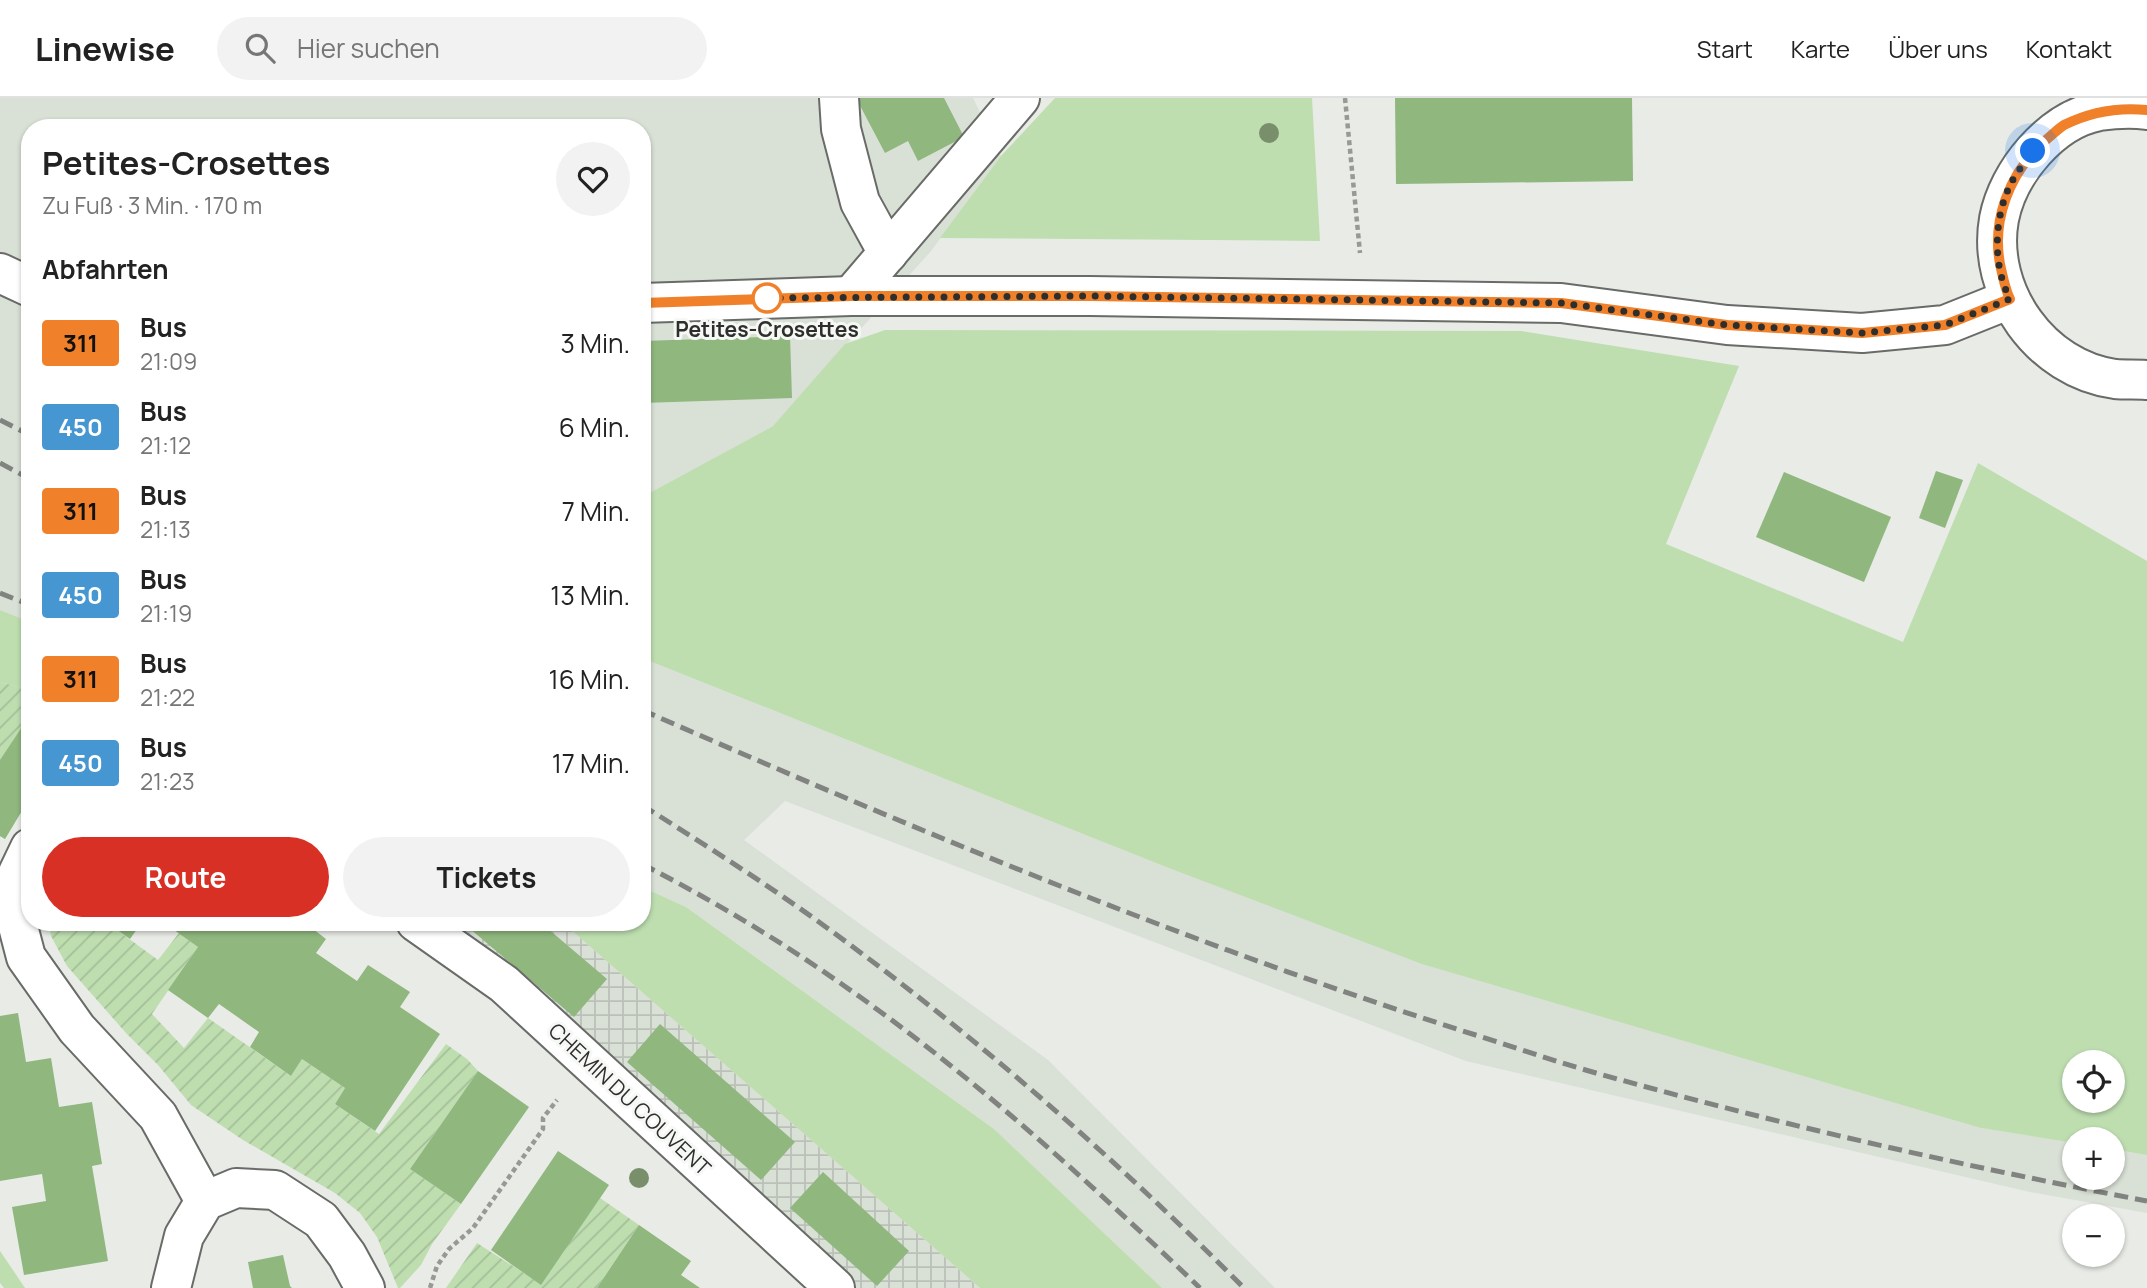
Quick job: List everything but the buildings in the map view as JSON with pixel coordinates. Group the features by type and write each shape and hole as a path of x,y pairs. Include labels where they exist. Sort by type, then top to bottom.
{"main road":[{"path":"839,98 841,129 860,202 888,253"},
{"path":"851,296 1020,98"},
{"path":"2147,110 2097,111 2062,126 2033,151 2011,183 1999,219 1998,257 2010,299 2026,327 2050,352 2080,369 2114,379 2147,380"},
{"path":"0,273 21,283"},
{"path":"651,303 851,296 1090,296 1561,303 1727,325 1862,333 1945,325 2010,299"},
{"path":"21,867 18,873 15,911 26,957 77,1030 158,1116 205,1201"},
{"name":"CHEMIN DU COUVENT","path":"429,931 505,984 835,1288"},
{"path":"171,1288 184,1236 205,1201 236,1188 275,1190 321,1220 347,1255 365,1288"}],"path":[{"path":"1345,98 1360,257"},
{"path":"430,1288 443,1257 473,1228 543,1129 543,1118 589,1061"}],"shaded area":[{"path":"0,98 973,98 1001,156 931,251 773,426 651,492 651,119 21,119 21,618 0,610"},
{"path":"651,662 1161,865 1981,1128 2062,1141 2062,1190 2125,1190 2125,1151 2147,1155 2147,1213 2125,1209 2125,1204 2097,1204 2030,1192 1466,1061 785,801 744,840 1048,1060 1275,1288 1162,1288 994,1129 686,907 651,891"},
{"path":"440,931 572,931 980,1288 850,1288"}],"green space":[{"path":"1055,98 1312,98 1320,241 940,238 1001,156"},
{"path":"885,330 1521,331 1739,366 1666,544 1903,642 1978,463 2147,561 2147,1155 2125,1151 2125,1127 2062,1127 2062,1141 1981,1128 1422,964 1161,865 651,662 651,492 773,426 845,344"},
{"path":"0,610 21,618 21,688 0,682"},
{"path":"0,682 21,688 21,812 5,839 0,836"},
{"path":"651,891 686,907 994,1129 1162,1288 980,1288 572,931 651,931"},
{"path":"50,931 118,931 158,960 179,933 198,947 152,1014 184,1048 208,1018 291,1076 302,1059 345,1088 335,1104 379,1134 446,1044 467,1059 478,1071 410,1169 461,1204 432,1244 421,1265 400,1288 377,1237 360,1213 335,1193 243,1140 191,1105 67,966"},
{"path":"600,1198 639,1225 597,1288 446,1288 477,1243 541,1284"},
{"path":"0,1251 25,1288 4,1288 0,1283"}],"railway":[{"path":"0,420 21,430"},
{"path":"0,463 21,474"},
{"path":"0,593 21,601"},
{"path":"651,714 1058,885 1268,965 1375,1002 1581,1069 1732,1110 1939,1159 2147,1201"},
{"path":"651,811 797,907 931,1007 1092,1143 1244,1288"},
{"path":"651,869 770,936 890,1019 1027,1129 1200,1288"}],"bus line":[{"name":"311","path":"651,303 851,296 1090,296 1561,303 1727,325 1862,333 1945,325 2010,299 1998,257 1999,219 2011,183 2033,151 2062,126 2097,111 2147,110"}],"place":[{"name":"Petites-Crosettes","path":"767,298"}],"route":[{"path":"767,298 761,298 1090,296 1561,303 1727,325 1862,333 1945,325 2010,299 1998,257 1999,219 2011,183 2033,151"}]}
